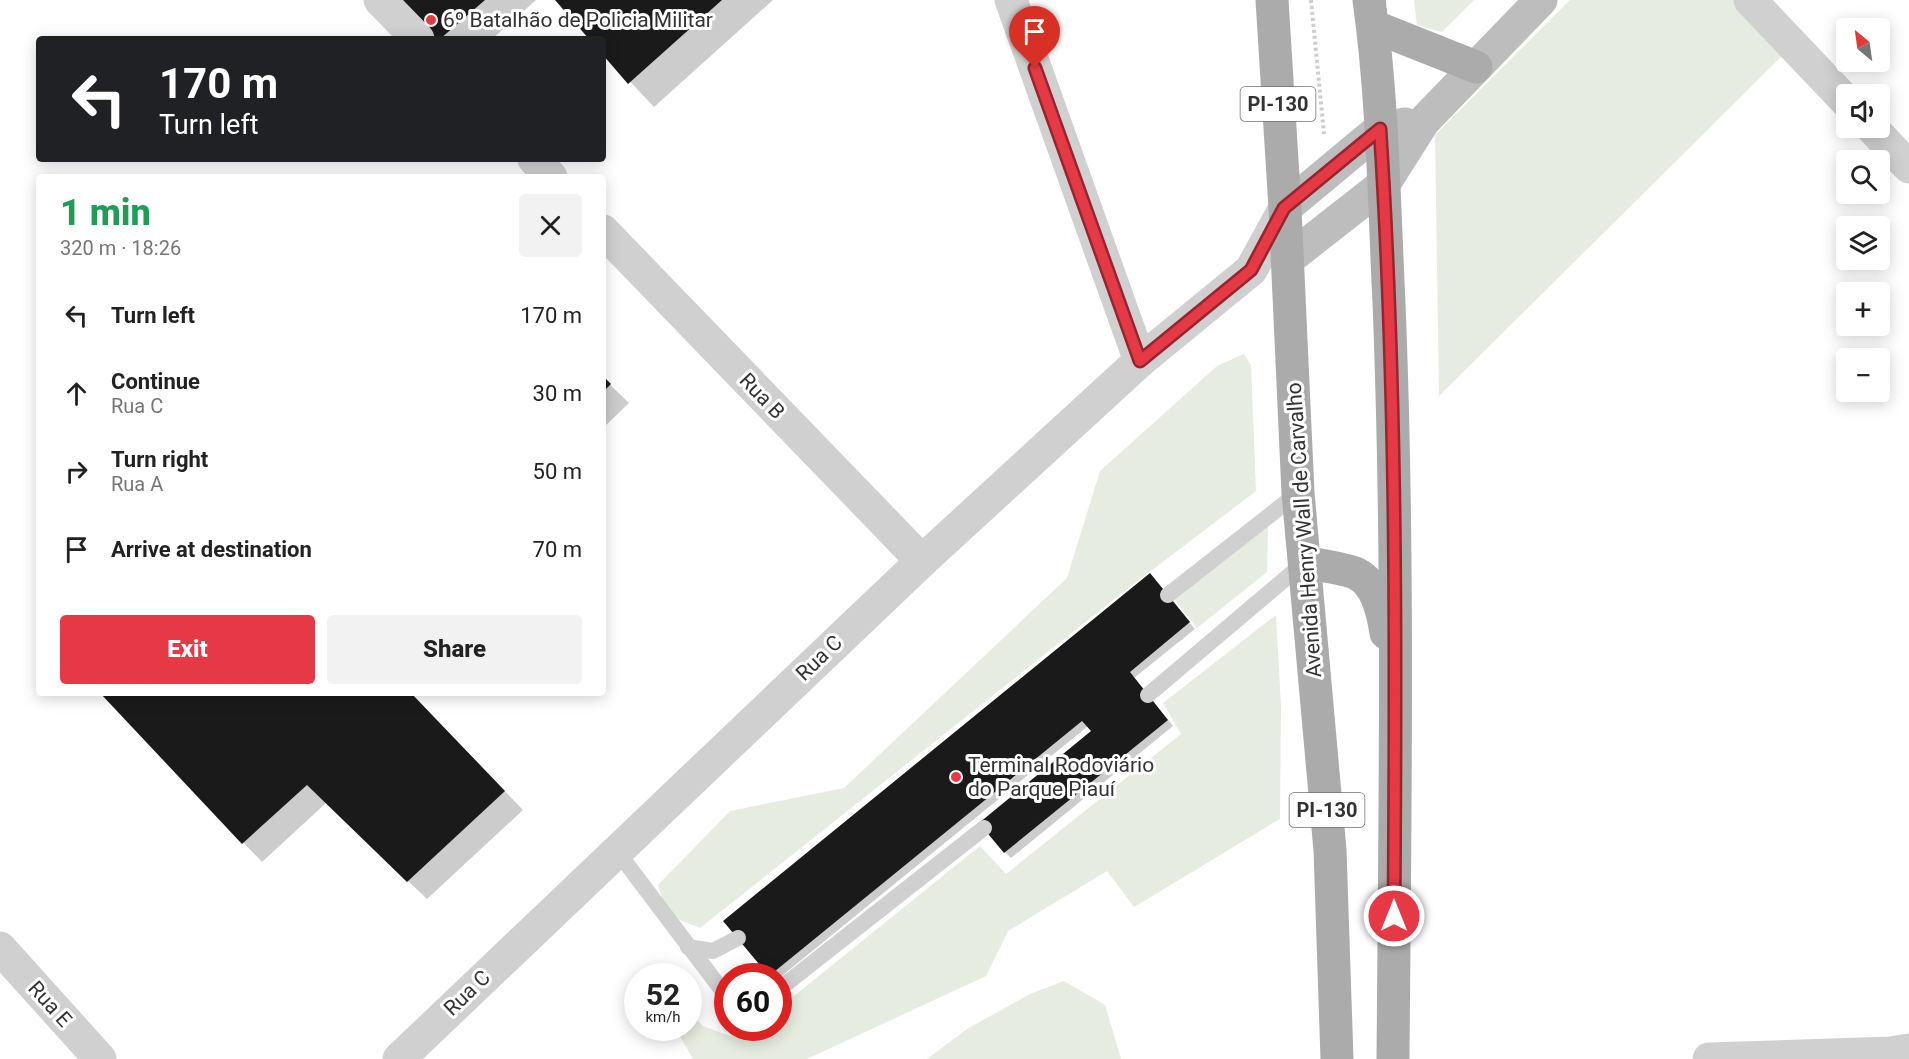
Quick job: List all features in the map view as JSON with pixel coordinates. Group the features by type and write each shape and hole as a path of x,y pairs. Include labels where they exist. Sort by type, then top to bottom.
{"main road":[{"name":"Avenida Henry Wall de Carvalho","path":"1272,0 1298,493 1330,850 1337,1059"},
{"path":"1371,13 1476,67"},
{"name":"PI-130","path":"1371,13 1384,184 1393,421 1396,703 1393,1059"},
{"path":"1305,562 1358,574 1369,585 1380,603 1396,703"}],"street":[{"path":"381,0 415,36"},
{"path":"1011,0 1140,361"},
{"path":"1287,260 1384,184 1424,121 1541,0"},
{"path":"1750,0 1836,90"},
{"path":"1284,208 1380,129 1424,121"},
{"path":"1882,138 1909,166"},
{"path":"537,162 548,174"},
{"name":"Rua C","path":"399,1059 922,561 1140,361 1251,270 1284,208"},
{"name":"Rua B","path":"606,234 922,561"},
{"name":"Rua C","path":"1251,270 1287,260"},
{"name":"Rua E","path":"0,948 100,1059"},
{"path":"1709,1059 1891,1053 1909,1050"}],"lane":[{"path":"1168,595 1298,493"},
{"path":"1148,695 1305,562"},
{"path":"792,979 984,828"},
{"path":"617,851 714,980"},
{"path":"688,947 713,951 738,938"}],"path":[{"path":"1311,0 1328,171"}],"shaded area":[{"path":"1414,0 1474,0 1442,32 1417,25"},
{"path":"1570,0 1739,0 1787,51 1439,396 1435,135"},
{"path":"1244,354 1251,365 1256,491 1122,593 700,928 672,914 664,903 658,885 730,811 844,788 1067,578 1100,471 1217,366"},
{"path":"1268,524 1267,572 1197,628 1175,600"},
{"path":"1276,615 1281,706 1280,819 1134,907 1107,871 1008,931 986,976 807,1059 693,1059 683,1041 702,1041 702,1025 714,1030 714,1041 792,1041 792,998 980,846 1006,874 1181,734 1163,703"},
{"path":"1064,981 1105,1005 1121,1059 927,1059 967,1029 1030,994"}],"building":[{"name":"6º Batalhão de Policia Militar","path":"380,0 485,0 443,36 415,36"},
{"path":"555,0 722,0 628,84 606,58 606,36 586,36"},
{"path":"606,379 611,384 606,389"},
{"name":"Terminal Rodoviário do Parque Piauí","path":"1150,573 1190,622 1130,672 1168,720 1004,853 979,823 1091,731 1082,721 785,963 758,963 723,921"},
{"path":"103,696 414,696 505,791 407,882 307,785 242,844"}],"place":[{"name":"6º Batalhão de Policia Militar","path":"431,20"},
{"name":"Terminal Rodoviário do Parque Piauí","path":"956,777"}],"route":[{"path":"1035,68 1140,361 1251,270 1284,208 1380,129 1393,421 1396,703 1394,916"}]}
